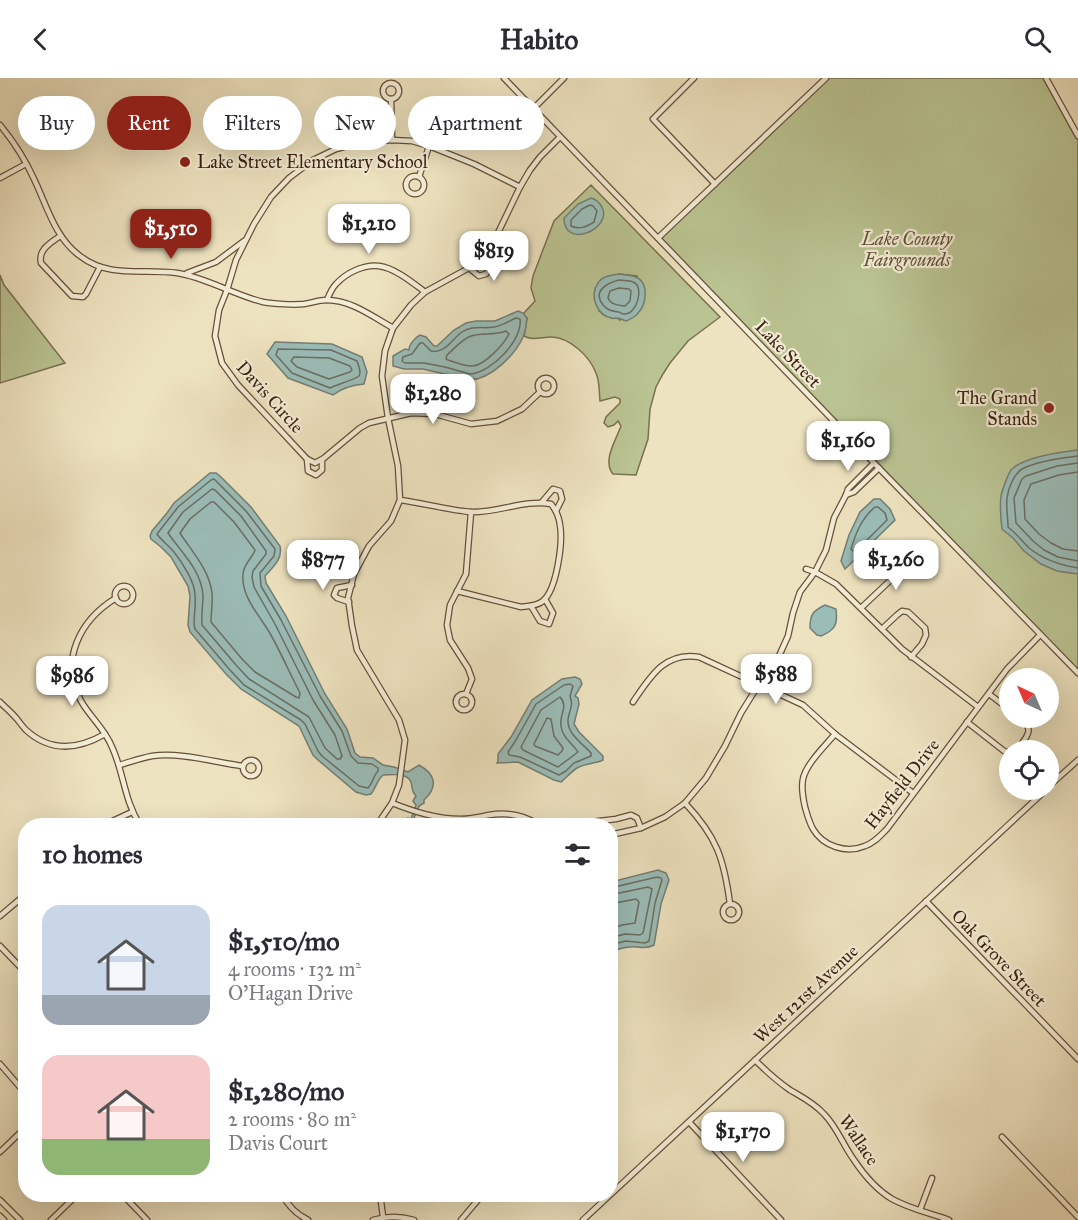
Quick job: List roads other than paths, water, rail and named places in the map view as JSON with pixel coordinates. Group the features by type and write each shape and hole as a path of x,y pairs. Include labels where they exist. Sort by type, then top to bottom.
{"street":[{"name":"Lake Street","path":"504,78 521,96"},
{"path":"544,99 564,78"},
{"path":"694,78 653,119 715,184"},
{"path":"658,238 826,78"},
{"path":"1046,78 1078,136"},
{"name":"Lake Street","path":"544,120 1078,673"},
{"path":"0,125 16,145 60,236 92,264 134,272 162,270 186,274 264,302 302,304 327,300 343,303 393,328"},
{"path":"382,818 392,803 399,785 405,740 399,720 357,650 348,598 354,574 369,546 391,521 400,500 398,466 382,376 384,351 393,328 411,305 425,292 468,267 485,254 530,170 560,137"},
{"name":"Davis Circle","path":"322,459 315,463 307,459 238,385 222,363 215,336 219,310 237,260 246,239 271,197 289,177 313,160 334,150"},
{"path":"418,177 428,150"},
{"name":"Davis Circle","path":"439,150 474,164 520,187"},
{"path":"0,178 26,164"},
{"path":"60,236 44,249 39,258 72,296 83,297 86,294 100,267"},
{"name":"Davis Circle","path":"186,274 216,262 246,239"},
{"path":"468,267 479,276 486,274 491,267 485,254"},
{"path":"327,300 334,285 347,274 363,267 379,266 398,273 425,292"},
{"path":"307,459 308,471 316,475 322,470 322,459 369,423 411,413 435,414 471,424 496,422 522,409 540,392"},
{"path":"618,833 641,828 665,817 685,803 706,778 741,713 779,656 788,636 800,592 815,572 826,550 834,518 848,489 874,463"},
{"path":"846,495 854,492 879,468"},
{"path":"542,502 553,489 560,491 562,499 556,511"},
{"path":"400,500 471,512 542,502 551,504 556,511 561,535 556,574 545,599 531,606 521,607 457,591"},
{"path":"466,694 472,679 468,668 450,640 447,625 450,605 466,574 471,512"},
{"path":"861,608 915,557"},
{"path":"806,569 836,584 911,657 978,707"},
{"path":"349,602 334,595 337,588 351,585"},
{"path":"116,598 97,611 84,627 74,649 72,667 80,699 111,744 136,818"},
{"path":"531,606 540,621 549,624 553,613 545,599"},
{"path":"882,629 902,611 908,612 925,628 926,634 922,644 911,657"},
{"name":"Hayfield Drive","path":"835,734 809,765 803,779 802,790 811,826 823,841 845,849 855,849 866,846 887,829 1013,662 1040,635"},
{"path":"633,702 660,668 677,657 699,657 803,705 835,734 913,793"},
{"path":"988,694 999,702"},
{"path":"0,702 26,731 55,746 73,747 105,734"},
{"path":"967,722 999,747"},
{"path":"119,765 150,756 165,755 242,766"},
{"name":"West 121st Avenue","path":"1059,777 1078,759"},
{"name":"West 121st Avenue","path":"618,1188 1035,800"},
{"path":"392,803 444,818"},
{"path":"685,803 714,839 723,863 730,904"},
{"path":"119,818 132,812"},
{"path":"486,818 503,814 526,818"},
{"path":"618,818 631,815 637,818 641,828"},
{"path":"0,916 18,901"},
{"name":"Oak Grove Street","path":"926,901 1078,1059"},
{"path":"0,946 18,965"},
{"name":"Wallace","path":"755,1060 777,1080 825,1114 855,1162 877,1187 893,1199 949,1220"},
{"path":"0,1064 18,1085"},
{"path":"689,1122 781,1220"},
{"path":"0,1152 18,1135"},
{"path":"1002,1137 1078,1217"},
{"path":"920,1210 932,1178"},
{"path":"0,1200 20,1220"},
{"path":"51,1220 70,1202"},
{"path":"130,1202 147,1220"},
{"path":"286,1202 299,1215 308,1220"},
{"path":"381,1202 383,1217"},
{"path":"461,1220 476,1202"},
{"name":"West 121st Avenue","path":"583,1220 602,1202"},
{"path":"0,1216 4,1220"},
{"path":"373,1220 383,1217 414,1220"}],"water":[{"path":"591,198 602,207 604,215 601,222 587,233 571,233 566,228 564,218 578,204"},
{"path":"619,274 638,278 645,290 641,309 636,316 626,321 602,314 596,305 594,294 595,288 602,279"},
{"path":"518,311 527,318 519,344 494,371 478,379 470,380 423,369 404,369 393,366 393,356 405,349 409,350 413,341 420,335 437,346 454,330 466,323 495,321"},
{"path":"275,342 332,344 362,357 367,372 364,384 347,387 333,395 288,378 267,354"},
{"path":"1078,450 1078,574 1057,571 1041,564 1024,551 1002,529 1001,503 1007,479 1011,470 1017,465 1043,456"},
{"path":"210,473 216,473 251,507 280,546 281,551 279,559 265,576 266,583 286,616 325,694 347,729 355,753 360,757 373,758 383,765 408,772 419,765 432,776 432,790 424,803 419,806 414,818 411,818 416,805 413,801 416,796 409,779 399,775 383,775 371,794 356,792 313,755 299,726 241,689 190,632 188,586 171,557 150,536 174,503"},
{"path":"874,499 880,499 890,509 895,520 845,569 841,561 849,535 860,512"},
{"path":"825,605 836,609 836,619 830,632 821,636 810,628 810,623 813,614"},
{"path":"575,677 580,679 582,684 575,696 579,704 574,724 603,756 603,760 577,768 561,782 518,762 497,763 498,754 511,737 532,700 562,679"},
{"path":"658,870 666,873 669,880 661,904 654,945 645,948 628,947 618,949 618,880"}],"place":[{"name":"Lake Street Elementary School","path":"185,162"},
{"name":"The Grand Stands","path":"1049,408"}],"park label":[{"name":"Lake County Fairgrounds","path":"907,249"}]}
